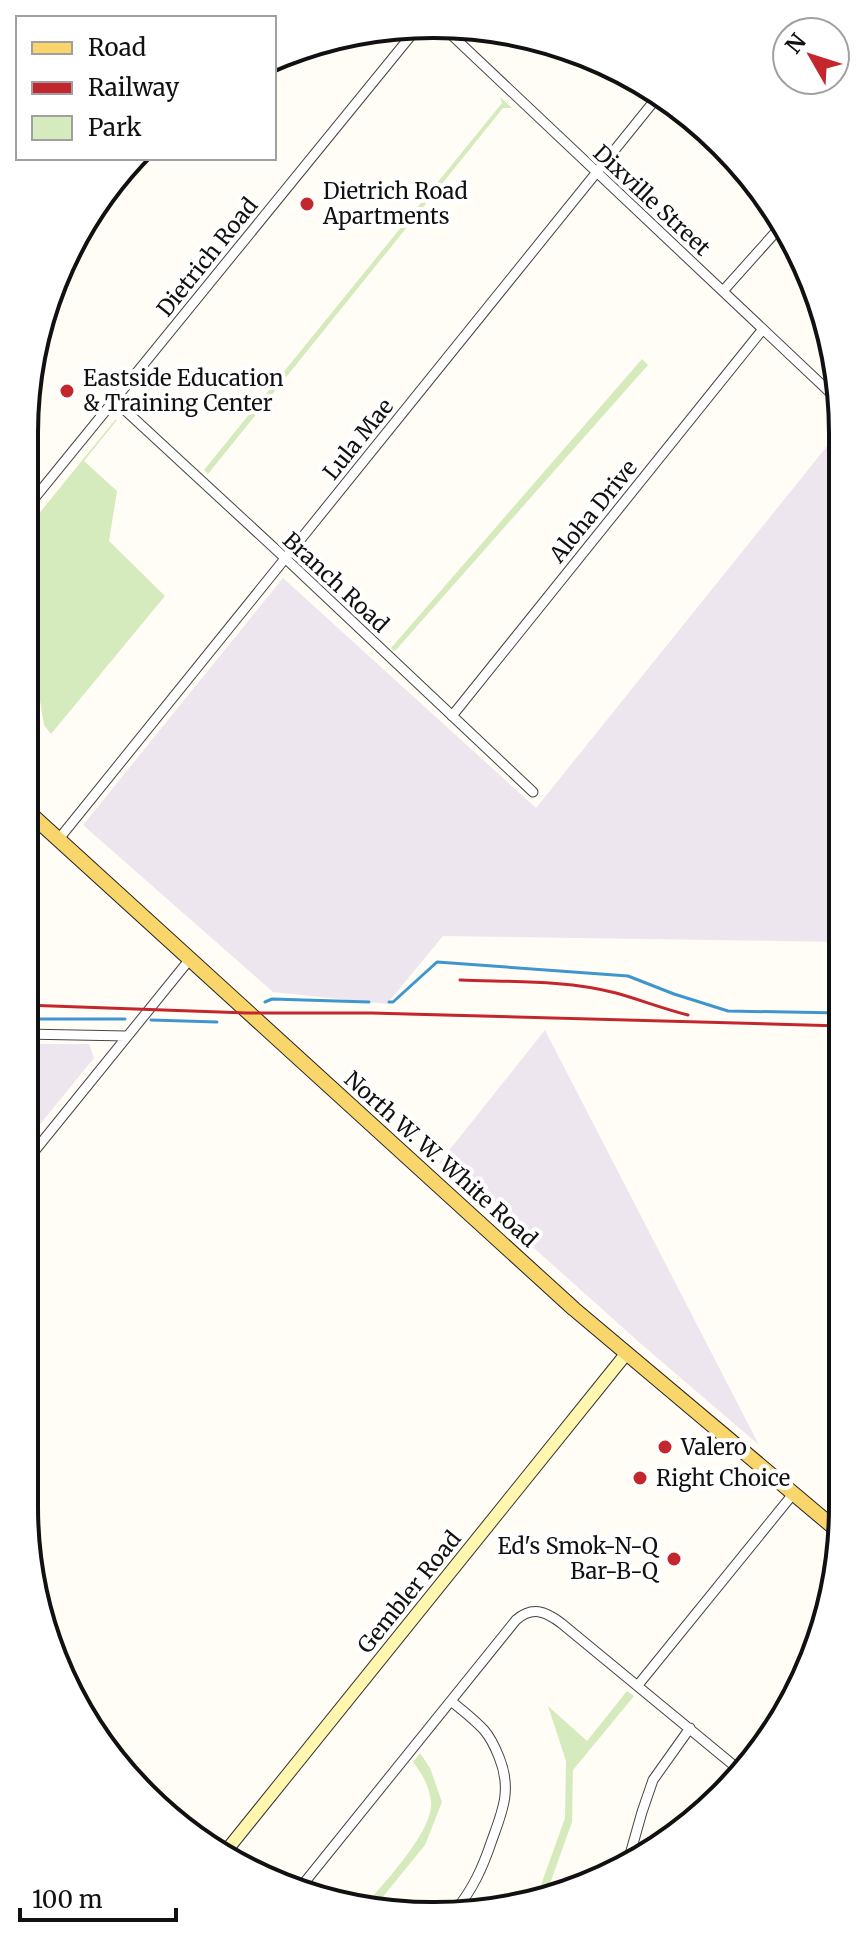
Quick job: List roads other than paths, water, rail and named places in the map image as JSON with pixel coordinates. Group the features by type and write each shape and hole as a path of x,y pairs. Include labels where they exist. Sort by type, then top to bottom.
{"main road":[{"name":"North W. W. White Road","path":"38,821 492,1235 626,1354 828,1523"},
{"name":"Gembler Road","path":"230,1845 626,1354"}],"street":[{"name":"Dietrich Road","path":"38,494 408,39"},
{"name":"Dixville Street","path":"456,39 827,389"},
{"name":"Lula Mae","path":"58,840 652,104"},
{"path":"723,291 774,233"},
{"name":"Aloha Drive","path":"452,716 763,329"},
{"name":"Branch Road","path":"114,400 533,792"},
{"path":"38,1147 190,959"},
{"path":"38,1034 127,1036"},
{"path":"638,1685 793,1494"},
{"path":"306,1881 524,1613 546,1612 733,1765"},
{"path":"451,1701 491,1739 505,1771 507,1784 502,1812 484,1863 463,1901"},
{"path":"632,1848 653,1780 690,1728"}],"waterway":[{"path":"389,1002 393,1002 437,962 628,976 728,1011 829,1013"},
{"path":"265,1002 272,999 369,1002"},
{"path":"38,1019 125,1019"},
{"path":"151,1020 217,1022"}],"railway":[{"path":"460,980 578,986 616,993 688,1015"},
{"path":"38,1006 829,1026"}],"place":[{"name":"Dietrich Road Apartments","path":"307,204"},
{"name":"Eastside Education & Training Center","path":"67,391"},
{"name":"Valero","path":"665,1447"},
{"name":"Right Choice","path":"640,1478"},
{"name":"Ed's Smok-N-Q Bar-B-Q","path":"674,1559"}]}
